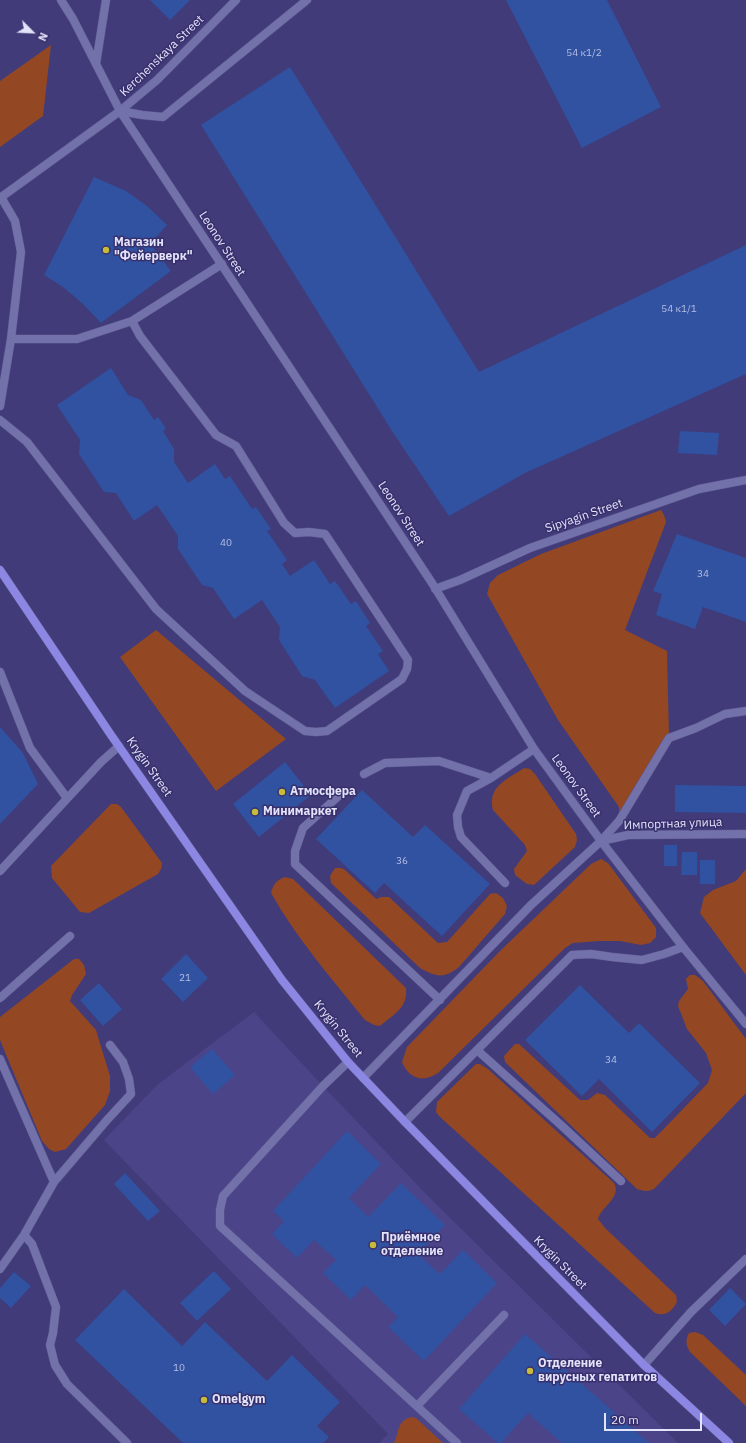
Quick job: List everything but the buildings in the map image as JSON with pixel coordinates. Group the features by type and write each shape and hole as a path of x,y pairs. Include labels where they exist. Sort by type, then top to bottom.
{"main road":[{"name":"Krygin Street","path":"0,570 119,746 282,980 348,1062 405,1122 644,1364 729,1443"}],"street":[{"name":"Leonov Street","path":"61,0 73,19 120,112 436,589 534,749 601,841 682,947 746,1024"},
{"path":"96,64 106,0"},
{"name":"Kerchenskaya Street","path":"1,197 120,112 157,80 236,0"},
{"path":"120,112 163,117 306,0"},
{"path":"0,406 11,339 21,252 15,221 1,197"},
{"path":"11,339 77,339 132,320 222,264"},
{"path":"0,420 27,442 156,609 245,691 305,731 327,732 402,679 407,669 408,660 325,534 309,532 295,533 284,523 236,446 216,435 140,336 132,320"},
{"name":"Sipyagin Street","path":"436,589 460,580 538,545 699,489 746,480"},
{"path":"0,672 30,748 67,798"},
{"path":"363,1078 531,905 601,841 619,821 669,738 696,728 725,714 746,711"},
{"path":"0,871 101,762 119,746"},
{"path":"505,883 461,837 457,815 467,791 491,778 534,749"},
{"path":"364,774 385,763 439,761 491,778"},
{"path":"343,792 304,828 295,851 295,864 440,1000"},
{"name":"Импортная улица","path":"601,841 628,835 746,834"},
{"path":"0,998 70,936"},
{"path":"405,1122 572,955 591,954 642,960 682,947"},
{"path":"0,1269 24,1235 54,1182 131,1094 129,1079 123,1062 110,1044"},
{"path":"476,1050 562,1126 621,1181"},
{"path":"0,1059 54,1182"},
{"path":"348,1062 323,1086 223,1196 220,1210 220,1226 457,1443"},
{"path":"24,1235 32,1244 56,1307 50,1345 55,1365 67,1384 128,1443"},
{"path":"644,1364 691,1312 746,1259"},
{"path":"417,1406 504,1315"}],"shaded area":[{"path":"51,45 43,116 0,147 0,81"},
{"path":"661,510 666,522 625,630 667,651 669,738 619,821 619,807 558,720 487,594 490,583 498,575 541,554"},
{"path":"156,630 286,739 216,791 120,657"},
{"path":"524,768 530,769 535,774 576,834 577,840 575,847 534,885 527,884 515,875 514,869 527,851 525,845 493,810 492,802 493,795 500,784"},
{"path":"111,804 117,804 121,807 162,863 161,869 158,874 89,913 80,912 52,878 51,866"},
{"path":"601,859 608,863 656,928 656,937 650,943 641,945 620,941 573,943 565,948 438,1073 427,1078 417,1078 408,1072 402,1062 407,1047 500,951 591,864"},
{"path":"335,868 345,870 377,899 381,897 389,897 438,943 447,942 490,894 496,893 503,898 507,906 505,914 459,967 444,975 435,975 420,968 331,883 330,876"},
{"path":"746,869 746,975 700,913 704,897 713,890 736,881"},
{"path":"285,877 293,879 406,988 405,1001 402,1006 395,1014 380,1026 374,1025 365,1020 315,958 281,910 271,893 276,883"},
{"path":"74,959 79,959 84,965 86,974 72,995 70,1001 96,1030 110,1076 110,1091 105,1105 66,1149 55,1152 49,1149 42,1141 0,1040 0,1017"},
{"path":"690,975 695,975 703,981 746,1039 746,1093 654,1189 648,1191 641,1190 637,1189 505,1062 504,1056 515,1044 519,1044 580,1100 588,1100 597,1093 605,1095 650,1138 655,1138 708,1083 712,1070 706,1053 687,1029 678,1006 679,1001 688,989 686,979"},
{"path":"254,1012 429,1197 678,1443 379,1443 388,1434 104,1140 158,1084"},
{"path":"476,1064 480,1064 488,1069 614,1183 616,1188 614,1197 600,1214 598,1219 605,1228 676,1295 677,1302 671,1310 665,1314 655,1313 439,1116 436,1112 437,1102"},
{"path":"695,1332 703,1335 746,1375 746,1406 690,1352 687,1345 687,1338 689,1333"},
{"path":"411,1417 416,1418 443,1443 394,1443 399,1427 403,1421"}],"place":[{"name":"Магазин \"Фейерверк\"","path":"106,250"},
{"name":"Атмосфера","path":"282,792"},
{"name":"Минимаркет","path":"255,812"},
{"name":"Приёмное отделение","path":"373,1245"},
{"name":"Отделение вирусных гепатитов","path":"530,1371"},
{"name":"Omelgym","path":"204,1400"}]}
